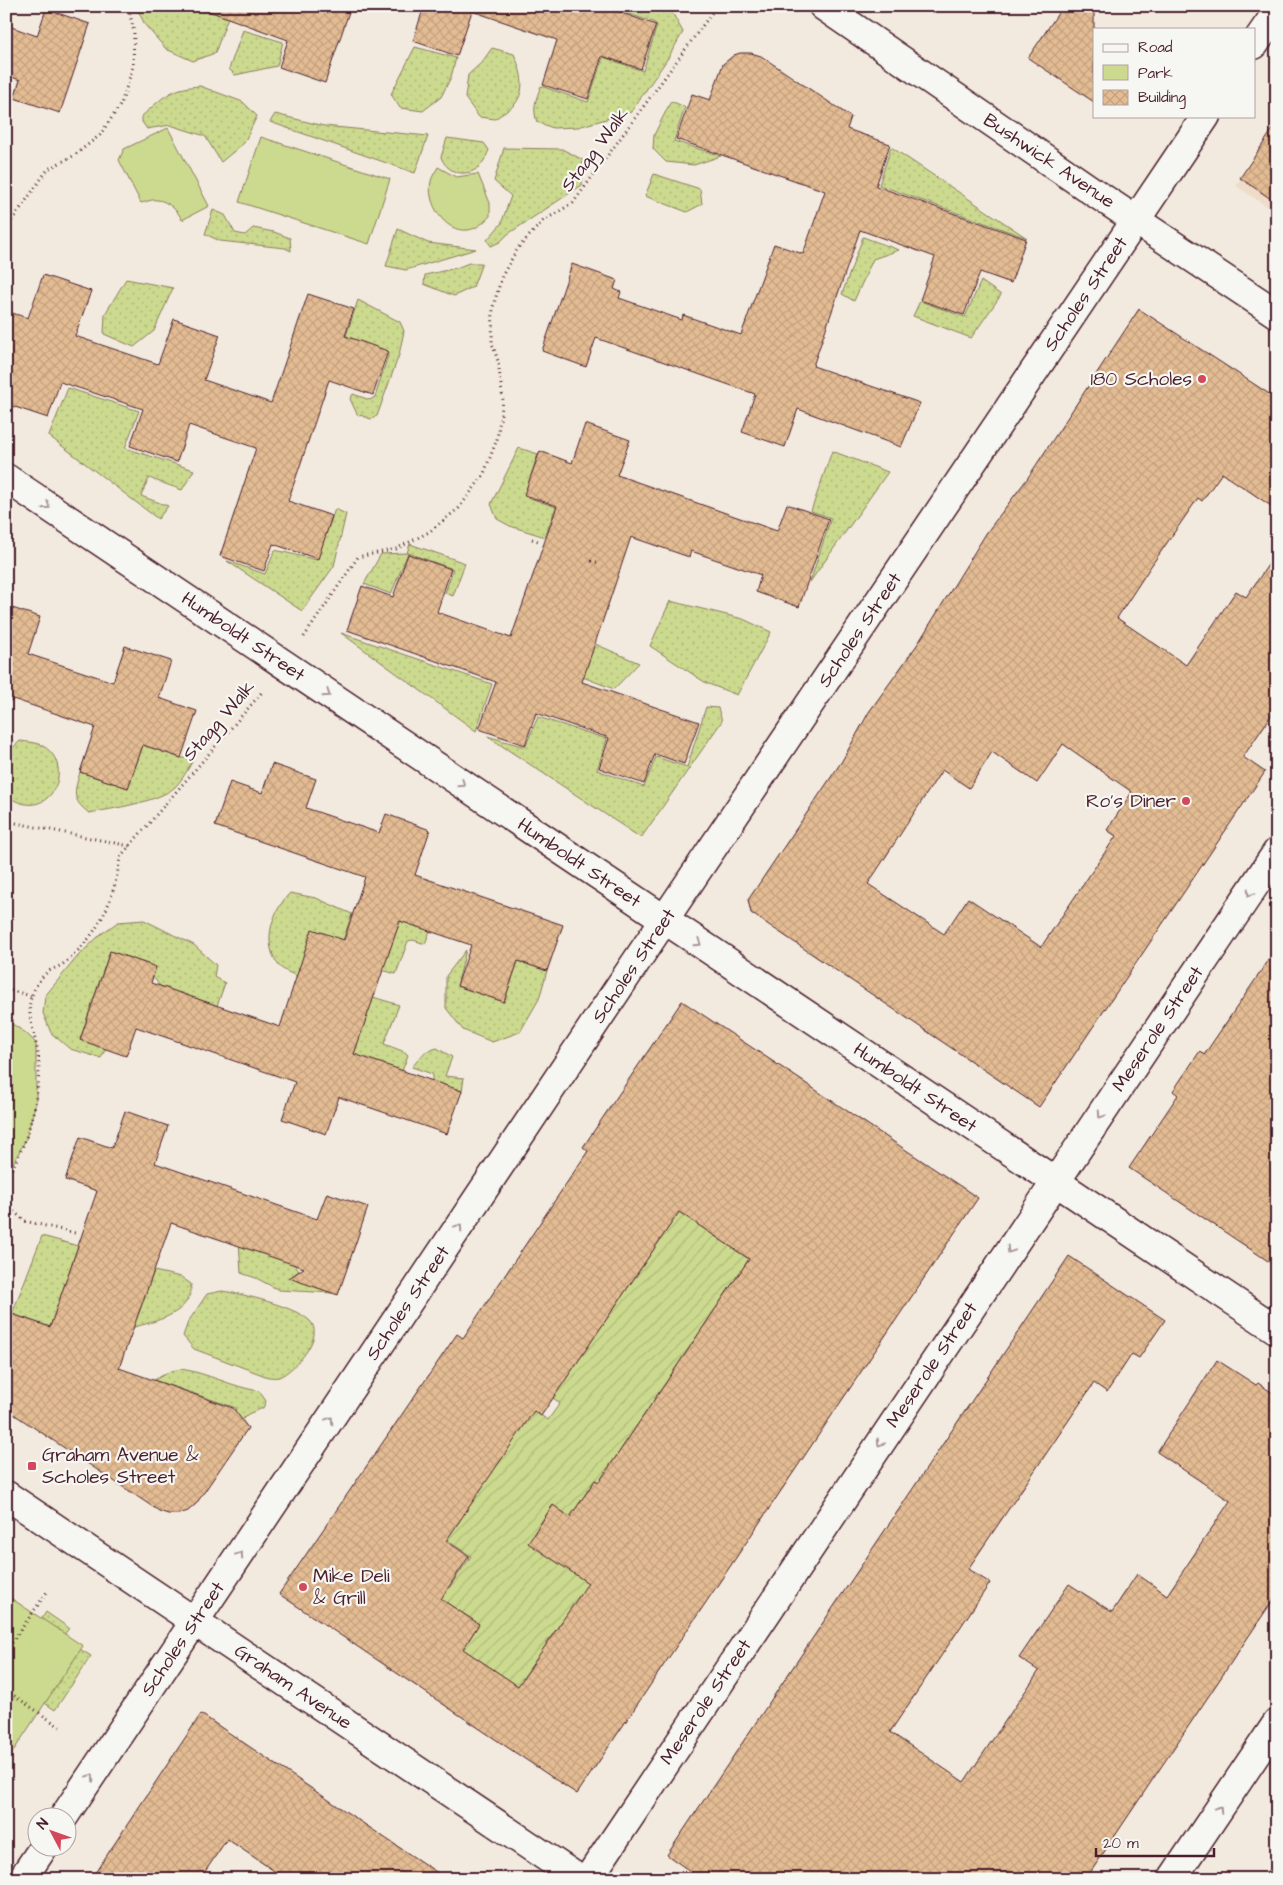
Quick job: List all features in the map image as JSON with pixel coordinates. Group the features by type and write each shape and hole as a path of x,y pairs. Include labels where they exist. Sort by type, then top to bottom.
{"street":[{"name":"Bushwick Avenue","path":"823,6 1277,314"},
{"path":"1256,42 1277,12"},
{"name":"Scholes Street","path":"70,1808 664,920 1205,118"},
{"name":"Humboldt Street","path":"6,478 1277,1330"},
{"name":"Meserole Street","path":"588,1879 1277,852"},
{"name":"Graham Avenue","path":"6,1495 579,1879"},
{"path":"1172,1879 1277,1723"},
{"path":"22,1879 36,1858"}],"path":[{"path":"6,229 48,169 75,155 100,135 122,104 133,67 134,32 128,6"},
{"name":"Stagg Walk","path":"31,996 35,986 49,971 61,966 88,942 107,911 117,882 120,857 285,666 358,557 396,549 429,532 459,508 483,476 497,439 502,401 498,361 492,343 493,307 502,276 518,248 543,221 573,203 714,10"},
{"path":"532,538 542,542"},
{"path":"591,561 600,563"},
{"path":"6,821 130,846"},
{"path":"6,988 31,996 29,1005 38,1057 36,1102 26,1139 6,1176"},
{"path":"6,1204 25,1221 75,1233"},
{"path":"6,1651 47,1592"},
{"path":"6,1690 60,1727"}],"shaded area":[{"path":"1277,123 1277,213 1236,186"}],"green space":[{"path":"136,6 232,6 215,53 193,61 166,49 145,25"},
{"path":"621,6 666,6 683,32 668,58 631,112 578,127 553,128 537,122 536,99 541,86 588,102 603,57 643,71 657,25 619,11"},
{"path":"243,30 283,42 277,66 235,75 229,69"},
{"path":"415,47 456,58 451,77 441,97 423,111 400,108 391,94"},
{"path":"492,48 514,54 522,79 521,92 515,104 495,119 479,117 465,98 468,75 482,62"},
{"path":"200,86 243,102 257,116 244,143 221,162 205,136 170,125 147,129 142,122 142,116 174,91"},
{"path":"671,101 685,107 674,141 721,156 694,165 666,162 653,149 654,135"},
{"path":"275,114 324,126 428,136 415,173 270,122"},
{"path":"168,128 209,206 182,220 175,210 165,202 151,200 141,203 119,160 124,149"},
{"path":"261,137 390,179 369,244 239,202"},
{"path":"447,138 484,143 489,150 481,165 476,169 470,172 458,173 448,167 441,157"},
{"path":"891,147 1027,238 879,185"},
{"path":"504,148 562,149 583,160 582,185 508,234 500,242 491,246 487,240 501,224 511,196 494,181"},
{"path":"438,167 456,177 478,174 490,203 490,216 480,225 468,230 459,230 451,227 444,221 434,207 430,189 432,179"},
{"path":"654,174 700,189 702,204 687,212 645,196"},
{"path":"213,210 225,215 235,233 245,235 253,228 274,232 290,238 291,251 285,248 220,241 205,234"},
{"path":"398,229 428,243 476,249 406,270 386,266"},
{"path":"863,237 899,250 873,259 854,301 842,294"},
{"path":"469,263 482,263 473,287 454,296 424,284 425,275"},
{"path":"126,279 173,288 154,331 134,347 104,334 105,314"},
{"path":"981,281 1001,295 971,338 913,316 920,301 965,317"},
{"path":"358,300 400,322 404,331 399,355 377,416 371,419 357,414 350,399 353,394 370,400 375,397 389,352 346,336"},
{"path":"68,388 139,411 125,448 194,470 182,490 149,478 141,496 168,506 158,519 49,436"},
{"path":"519,448 538,454 524,496 556,507 545,537 510,526 497,519 491,504"},
{"path":"832,451 888,472 810,582 831,518 811,511"},
{"path":"335,509 346,514 334,566 302,611 227,561 265,574 275,550 317,560"},
{"path":"410,544 465,563 453,596 445,593 453,569 408,553 391,594 364,584 381,554 407,553"},
{"path":"670,601 743,619 771,632 737,695 706,683 650,646"},
{"path":"563,630 639,663 614,689 564,670"},
{"path":"341,633 492,684 476,731"},
{"path":"706,707 718,708 722,721 641,838 487,736 525,747 538,717 607,739 597,770 644,787 656,757 687,767"},
{"path":"20,741 43,746 53,755 58,766 58,779 54,790 46,799 35,804 22,803 6,795 6,754"},
{"path":"143,745 181,758 194,758 175,787 158,797 89,813 79,804 75,791 80,772 128,788"},
{"path":"290,893 316,898 352,914 343,940 297,976 281,968 270,945 274,917"},
{"path":"144,920 194,945 216,965 214,977 225,983 217,1006 160,986 153,977 156,967 110,951 80,1040 106,1048 101,1058 70,1049 51,1033 43,1013 45,996 78,956 101,934 118,922"},
{"path":"400,921 430,931 425,944 413,940 408,941 396,974 382,970"},
{"path":"466,950 457,986 504,1002 518,961 547,971 539,999 520,1032 492,1042 463,1030 446,1008 446,976"},
{"path":"373,997 399,1005 384,1044 408,1055 402,1071 354,1054"},
{"path":"6,1020 26,1033 36,1043 36,1102 26,1139 6,1177"},
{"path":"437,1048 452,1057 445,1076 464,1078 462,1091 432,1081 432,1074 412,1067 425,1052"},
{"path":"679,1212 749,1259 599,1482 595,1480 570,1517 552,1506 528,1542 622,1606 562,1621 546,1644 530,1708 457,1659 479,1624 441,1599 471,1556 425,1526 528,1407 548,1420 560,1403 553,1398"},
{"path":"42,1236 78,1246 50,1327 12,1314"},
{"path":"239,1240 289,1258 299,1271 291,1277 332,1293 279,1290 256,1278 241,1273"},
{"path":"154,1271 181,1277 191,1284 190,1295 179,1310 151,1323 131,1328 106,1304 138,1315"},
{"path":"222,1291 280,1305 309,1320 314,1334 311,1343 293,1368 279,1377 268,1377 194,1349 183,1336 188,1322 207,1294"},
{"path":"181,1369 259,1391 266,1401 263,1408 248,1414 242,1420 233,1417 236,1408 154,1380 171,1371"},
{"path":"6,1595 83,1646 6,1762"},
{"path":"46,1612 69,1628 62,1638 91,1656 55,1710 6,1677 6,1674"}],"building":[{"path":"206,6 351,6 325,83 279,67 288,40 206,10"},
{"path":"424,6 602,6 656,25 641,69 602,56 588,99 543,85 557,40 472,11 457,56 413,41"},
{"path":"1063,6 1094,6 1093,101 1028,58"},
{"path":"46,9 90,24 60,113 14,98 20,80 6,75 6,25 37,36"},
{"path":"751,53 761,56 851,117 847,129 890,144 876,186 1026,239 1011,283 980,272 964,315 920,300 935,257 860,230 813,366 920,403 901,447 798,409 785,447 742,432 755,394 596,338 586,367 542,351 572,264 617,280 614,289 621,292 619,298 682,320 683,315 741,335 774,244 803,254 825,191 676,139 692,94 710,100 723,64 734,55"},
{"path":"1277,123 1277,203 1240,178"},
{"path":"43,275 91,291 75,336 158,364 174,319 220,335 204,380 271,403 308,294 354,309 345,336 388,351 373,395 329,380 288,501 332,516 318,559 273,544 264,571 220,556 256,448 189,425 177,462 130,446 143,409 60,382 48,418 6,404 6,311 28,318"},
{"path":"1139,309 1277,399 1277,510 1222,473 1202,501 1198,498 1117,618 1186,665 1236,591 1246,597 1277,552 1277,707 1243,757 1265,772 1039,1107 751,913 748,900 842,761 869,712 917,645 987,532 1027,479","holes":["1063,744 1132,792 1107,830 1116,836 1041,947 968,898 944,934 868,884 942,770 969,788 992,752 1037,783"]},
{"path":"585,424 630,440 617,475 777,531 787,504 829,519 799,607 756,592 761,575 691,551 689,557 631,537 582,682 699,722 684,764 655,754 644,784 599,768 609,738 536,713 525,745 479,729 496,682 347,630 362,586 393,597 408,554 451,569 437,612 511,638 557,506 524,495 540,451 572,463"},
{"path":"6,606 40,617 28,654 113,682 125,646 171,661 159,698 197,711 181,758 143,745 128,788 80,772 95,727 13,699 12,701 6,700"},
{"path":"272,764 316,779 306,808 379,833 386,814 430,830 415,875 563,925 547,971 518,961 504,1002 457,986 471,945 400,921 354,1054 462,1091 447,1134 339,1097 326,1134 282,1119 295,1082 136,1027 126,1056 80,1040 110,951 156,967 151,983 280,1027 312,929 344,940 365,877 215,826 230,782 262,793"},
{"path":"1277,948 1277,1267 1129,1168 1178,1095 1173,1091 1200,1051 1204,1055"},
{"path":"682,1001 978,1198 577,1794 279,1594 457,1334 463,1338 588,1151 583,1147","holes":["679,1212 749,1259 599,1482 595,1480 570,1517 553,1505 528,1543 588,1583 518,1686 463,1649 479,1624 441,1599 469,1556 446,1541 534,1411 541,1416"]},
{"path":"125,1111 168,1126 155,1163 317,1219 327,1193 368,1207 338,1295 289,1278 304,1268 171,1223 119,1368 233,1408 248,1428 196,1504 188,1511 179,1514 168,1514 159,1511 6,1409 6,1312 50,1327 97,1191 65,1180 80,1137 112,1148"},
{"path":"1069,1256 1165,1320 1139,1358 1132,1354 1107,1392 1094,1383 968,1569 990,1583 890,1732 964,1782 1039,1671 1019,1658 1069,1584 1112,1612 1137,1574 1167,1595 1230,1501 1157,1452 1217,1360 1277,1396 1277,1594 1086,1879 701,1879 667,1855"},
{"path":"201,1714 447,1879 286,1879 227,1839 200,1879 91,1879"}],"place":[{"name":"180 Scholes","path":"1202,379"},
{"name":"Ro's Diner","path":"1186,801"},
{"name":"Graham Avenue & Scholes Street","path":"32,1466"},
{"name":"Mike Deli & Grill","path":"303,1587"}]}
